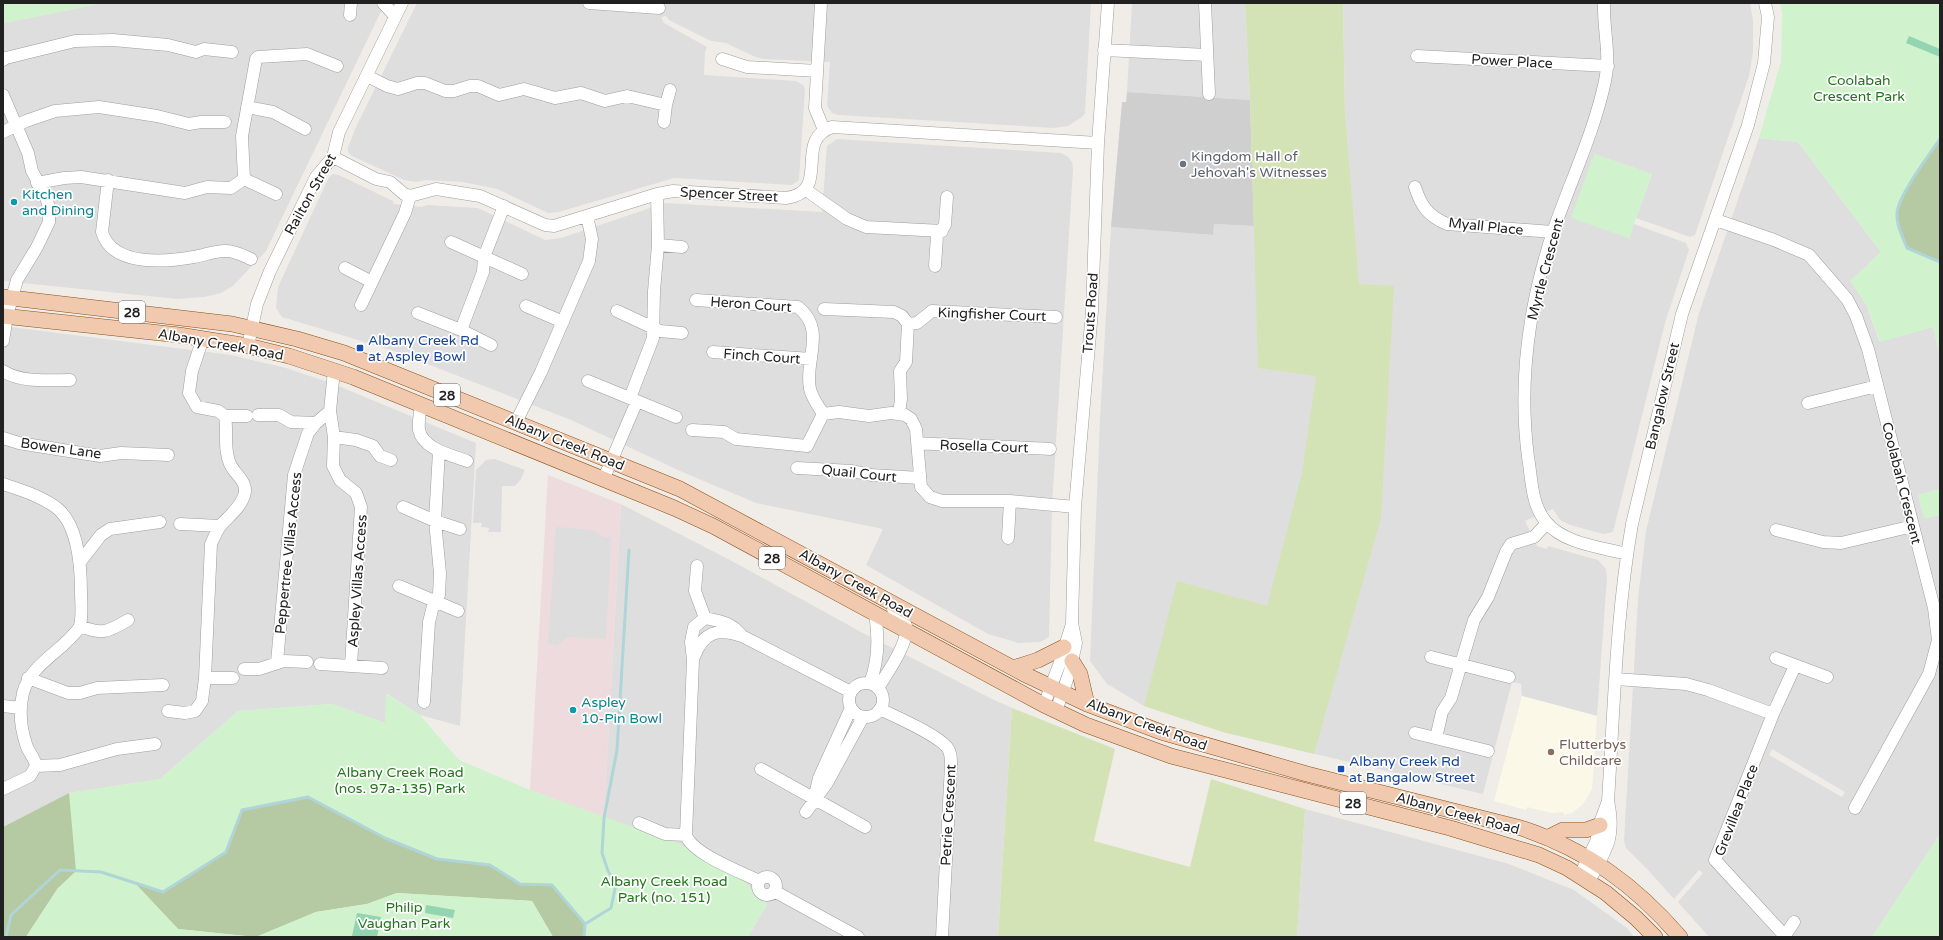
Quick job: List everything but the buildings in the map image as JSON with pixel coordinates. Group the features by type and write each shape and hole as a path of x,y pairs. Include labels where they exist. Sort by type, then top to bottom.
{"main road":[{"name":"Albany Creek Road","path":"7,298 208,320 252,327 344,354 680,489 1013,668 1087,704 1161,732 1220,750 1508,825 1547,838 1594,862 1646,900 1680,937"},
{"name":"Albany Creek Road","path":"5,316 204,338 248,346 289,356 334,370 604,478 713,526 1050,708 1118,737 1171,756 1504,843 1553,861 1585,878 1622,905 1650,935"},
{"path":"1013,668 1038,660 1064,647"},
{"path":"1072,661 1080,674 1087,704"},
{"path":"1547,838 1563,830 1586,830 1600,825"}],"street":[{"path":"383,3 396,16"},
{"name":"Railton Street","path":"248,346 252,327 266,281 293,222 316,178 333,157 339,132 402,3"},
{"path":"589,3 643,5 659,8"},
{"path":"821,3 815,108 824,130"},
{"name":"Trouts Road","path":"1050,708 1057,690 1072,661 1076,643 1072,623 1075,507 1092,311 1098,143 1108,3"},
{"path":"1205,3 1209,94"},
{"name":"Myrtle Crescent","path":"1604,3 1608,66 1602,94 1553,232 1531,314 1527,343 1524,389 1525,434 1535,504 1547,524 1560,534 1627,554"},
{"name":"Bangalow Street","path":"1594,862 1596,842 1608,801 1616,679 1627,554 1632,524 1682,314 1748,125 1764,63 1768,17 1765,3"},
{"path":"3,60 38,48 75,41 113,40 146,42 196,52 204,49 232,52"},
{"path":"1104,50 1207,55"},
{"path":"244,179 242,136 255,62 258,57 307,54 337,66"},
{"name":"Power Place","path":"1417,56 1608,66"},
{"path":"722,59 747,67 817,72"},
{"path":"367,76 387,86 398,89 417,83 425,83 445,91 454,91 470,86 478,86 499,95 524,89 555,98 581,93 605,101 627,96 666,105"},
{"path":"664,122 670,90"},
{"path":"3,95 28,153 32,171 37,183 46,197 49,208 49,222 37,247 7,298 3,341"},
{"path":"3,132 26,121 55,111 99,107 157,116 189,124 201,122 225,122"},
{"path":"247,107 273,112 305,129"},
{"path":"942,231 866,227 847,219 806,190 811,181 813,144 824,130 840,126 1098,143"},
{"path":"333,157 376,178 390,182 404,194 410,196 405,213 362,305"},
{"path":"37,183 64,178 81,177 185,193 207,187 231,188 244,179"},
{"path":"244,179 276,194"},
{"path":"108,180 102,232 111,249 122,256 175,260 229,251 251,259"},
{"name":"Myall Place","path":"1415,187 1419,200 1427,213 1436,220 1447,224 1553,232"},
{"name":"Spencer Street","path":"410,196 436,189 480,196 544,225 554,226 657,194 673,191 786,198 797,196 806,190"},
{"path":"604,478 612,461 634,400 653,338 654,291 658,245 657,194"},
{"path":"935,266 936,236 942,231 945,225 947,197"},
{"path":"460,330 483,272 484,257 504,206"},
{"path":"516,422 563,322 589,261 592,239 587,216"},
{"name":"Coolabah Crescent","path":"1716,220 1774,240 1809,255 1847,299 1856,316 1868,349 1934,608 1938,640 1929,674 1855,808"},
{"path":"451,242 522,274"},
{"path":"658,245 682,247"},
{"path":"345,268 372,282"},
{"name":"Heron Court","path":"696,300 798,307 806,314 814,334 811,359"},
{"path":"526,306 563,322"},
{"path":"824,309 894,312 902,316 908,324 906,362 900,371 901,399 899,413"},
{"path":"617,311 660,331 682,333"},
{"name":"Kingfisher Court","path":"908,324 917,323 932,311 1056,317"},
{"path":"418,313 460,330 491,345"},
{"path":"204,338 192,371 188,393 197,407 218,412 225,416 279,415 291,422 316,424"},
{"name":"Finch Court","path":"712,352 811,359"},
{"path":"811,359 810,391 823,414"},
{"name":"Aspley Villas Access","path":"334,370 330,411 334,437 333,466 340,480 356,493 361,507 351,665"},
{"path":"3,371 8,375 22,378 70,380"},
{"path":"588,381 676,417"},
{"path":"1808,404 1877,386"},
{"path":"421,405 419,424 421,434 425,441 439,451 467,461"},
{"name":"Peppertree Villas Access","path":"277,662 294,475 303,443 316,424 330,411"},
{"path":"823,414 839,412 869,416 899,413 910,419 914,424 918,444 921,487 925,492 936,499 1010,501 1075,507"},
{"path":"692,430 724,432 736,440 807,446 823,414"},
{"path":"168,711 185,713 196,711 202,701 205,678 209,559 211,544 220,526 234,512 245,495 243,481 231,466 225,450 227,429 225,416"},
{"path":"334,437 356,440 373,446 380,456 390,460"},
{"name":"Bowen Lane","path":"3,438 19,443 100,456 121,453 168,455"},
{"name":"Rosella Court","path":"918,444 974,446 992,445 1050,449"},
{"path":"424,702 429,622 434,602 439,595 440,573 435,521 439,451"},
{"name":"Quail Court","path":"797,468 852,470 871,475 920,478"},
{"path":"3,484 53,505 62,513 71,530 80,562 80,626 67,641 34,669 28,678 20,708 26,745 36,766 30,776 3,789"},
{"path":"1008,538 1010,501"},
{"path":"403,507 435,521 460,529"},
{"path":"80,562 101,534 110,529 160,522"},
{"path":"180,524 220,526"},
{"path":"1436,738 1442,712 1451,698 1474,620 1488,597 1506,552 1511,544 1534,537 1547,524"},
{"path":"1776,530 1823,542 1841,543 1913,526"},
{"path":"697,566 695,591 705,618"},
{"path":"399,586 458,611"},
{"path":"874,685 902,648 906,631 903,621 894,613 892,603"},
{"path":"874,685 859,684 851,692 849,703 851,708 863,716 871,716 880,709 883,699 874,685 878,643 875,614"},
{"path":"705,618 735,626 742,636"},
{"path":"705,618 694,627 691,642 693,660 686,835 688,842 698,850 759,881 765,877 771,878 776,886 774,891 858,937"},
{"path":"80,626 94,631 105,632 128,620"},
{"name":"Trouts Road","path":"1057,690 1064,647 1072,623"},
{"path":"693,660 698,644 710,634 730,632 742,636 851,692"},
{"path":"1431,657 1509,677"},
{"path":"1776,658 1827,678"},
{"path":"244,669 259,669 284,660 308,662"},
{"name":"Aspley Villas Access","path":"320,664 382,668"},
{"name":"Grevillea Place","path":"1794,922 1784,936 1715,860 1773,714 1795,666"},
{"path":"28,678 68,693 80,693 98,688 163,685"},
{"path":"205,678 233,678"},
{"path":"1616,679 1686,684 1708,690 1773,714"},
{"path":"3,706 20,708"},
{"path":"814,798 819,778 851,708"},
{"name":"Petrie Crescent","path":"880,709 933,737 947,747 950,752 951,765 942,937"},
{"path":"806,812 814,798 827,783 863,716"},
{"path":"1415,733 1488,751"},
{"path":"36,766 60,765 118,749 155,744"},
{"path":"761,769 865,827"},
{"name":"Bangalow Street","path":"1585,878 1611,835 1612,821 1608,801"},
{"path":"639,823 665,834 686,835"}],"shaded area":[{"path":"103,3 385,3 266,251 233,286 221,293 204,297 177,299 3,281 3,23"},
{"path":"417,3 1091,3 1085,113 1082,117 1068,126 1054,128 838,115 832,113 827,106 830,62 763,59 753,56 726,43 711,41 669,20 666,16 661,17 664,23 707,47 705,52 704,75 796,81 803,85 805,89 799,180 792,185 674,178 559,212 548,213 497,189 463,182 427,180 416,182 404,180 352,156 348,152 348,147 356,127"},
{"path":"1132,3 1245,3 1250,100 1127,92"},
{"path":"1343,3 1750,3 1753,21 1753,52 1749,76 1695,235 1690,237 1636,218 1652,174 1594,154 1629,238 1634,224 1686,243 1689,250 1665,323 1613,532 1603,534 1570,525 1560,520 1553,509 1525,521 1537,546 1547,549 1548,546 1598,560 1606,569 1607,578 1597,716 1522,696 1521,684 1512,682 1483,794 1223,732 1144,706 1107,684 1090,661 1100,419 1111,227 1212,235 1214,224 1254,226 1257,284 1345,114"},
{"path":"1127,92 1250,100 1254,226 1214,224 1213,235 1111,227 1122,102 1126,102"},
{"path":"1759,138 1798,142 1881,252 1851,281 1867,306 1879,341 1933,327 1940,355 1940,489 1918,495 1924,518 1940,515 1940,834 1874,934 1870,937 1709,937 1678,902 1703,873 1699,870 1674,899 1626,848 1624,841 1638,599 1646,531 1699,313","holes":["1772,749 1845,792 1842,797 1769,755"]},
{"path":"837,139 1061,153 1068,157 1072,162 1073,169 1052,505 1049,637 1040,642 1019,643 988,634 866,565 883,529 756,503 680,471 571,420 394,351 282,317 276,308 278,287 329,177 333,174 339,175 393,201 394,204 421,207 427,205 478,208 545,240 561,238 665,203 822,212 827,146"},
{"path":"3,326 231,355 286,368 331,383 476,443 460,726 420,715 387,694 385,723 332,704 238,711 160,779 69,793 3,827"},
{"path":"495,459 525,470 521,479 515,486 502,486 501,532 488,532 489,528 481,527 482,523 473,523 476,470 486,460"},
{"path":"548,475 621,504 604,818 530,790"},
{"path":"621,504 730,560 863,633 1012,708 998,937 748,937 767,904 755,897 747,883 604,818"},
{"path":"556,527 594,530 603,537 611,537 606,639 568,637 557,645 548,644"},
{"name":"Flutterbys Childcare","path":"1522,696 1597,716 1592,789 1583,804 1572,813 1564,815 1563,812 1552,813 1527,807 1526,810 1494,801"},
{"path":"1305,809 1509,864 1574,890 1627,928 1634,937 1297,937"}],"green space":[{"path":"3,3 103,3 3,23"},
{"path":"1245,3 1343,3 1345,114 1359,284 1394,286 1381,518 1314,754 1223,732 1144,706 1177,581 1267,606 1302,473 1316,376 1258,368 1250,100"},
{"name":"Coolabah Crescent Park","path":"1780,3 1940,3 1940,139 1907,188 1897,213 1900,232 1907,248 1940,262 1940,355 1933,327 1880,342 1867,306 1850,281 1881,252 1798,142 1759,138 1781,61 1782,13"},
{"path":"1909,36 1940,49 1940,57 1906,43"},
{"path":"1940,72 1940,276 1893,243 1888,172"},
{"path":"1594,154 1652,174 1629,238 1571,218"},
{"path":"1940,489 1940,515 1924,519 1918,495"},
{"name":"Albany Creek Road (nos. 97a-135) Park","path":"386,694 420,715 459,760 530,790 680,844 747,883 755,897 767,904 748,937 584,937 584,924 552,885 520,884 490,865 437,859 385,838 308,797 242,810 226,852 163,892 135,883 178,929 254,937 26,937 58,888 76,871 69,793 160,779 238,711 332,704 385,723"},
{"path":"1012,708 1115,749 1094,841 1190,867 1211,779 1305,809 1297,937 998,937"},
{"path":"283,779 548,864 612,937 553,937 532,901 397,893 367,904 316,912 256,937 178,929 121,869 58,888 26,937 3,937 3,827 69,793 96,812"},
{"path":"1940,834 1940,937 1870,937 1874,934"},
{"name":"Philip Vaughan Park","path":"397,893 532,901 553,937 256,937 316,912 367,904"},
{"path":"426,905 455,910 453,918 425,913"},
{"path":"357,913 381,917 377,937 352,936"}],"waterway":[{"path":"1940,139 1908,186 1897,213 1900,231 1907,248 1940,262"},
{"path":"585,924 611,908 616,884 608,871 602,853 604,818 617,750 629,550"},
{"path":"6,937 11,915 60,870 101,872 163,892 226,852 242,810 308,797 385,838 437,859 490,865 520,884 552,885 585,924 584,937"}],"place":[{"name":"Kingdom Hall of Jehovah's Witnesses","path":"1183,164"},
{"name":"Kitchen and Dining","path":"14,202"},
{"name":"Albany Creek Rd at Aspley Bowl","path":"360,348"},
{"name":"Aspley 10-Pin Bowl","path":"573,710"},
{"name":"Flutterbys Childcare","path":"1551,752"},
{"name":"Albany Creek Rd at Bangalow Street","path":"1341,769"}],"park label":[{"name":"Albany Creek Road Park (no. 151)","path":"664,890"}]}
